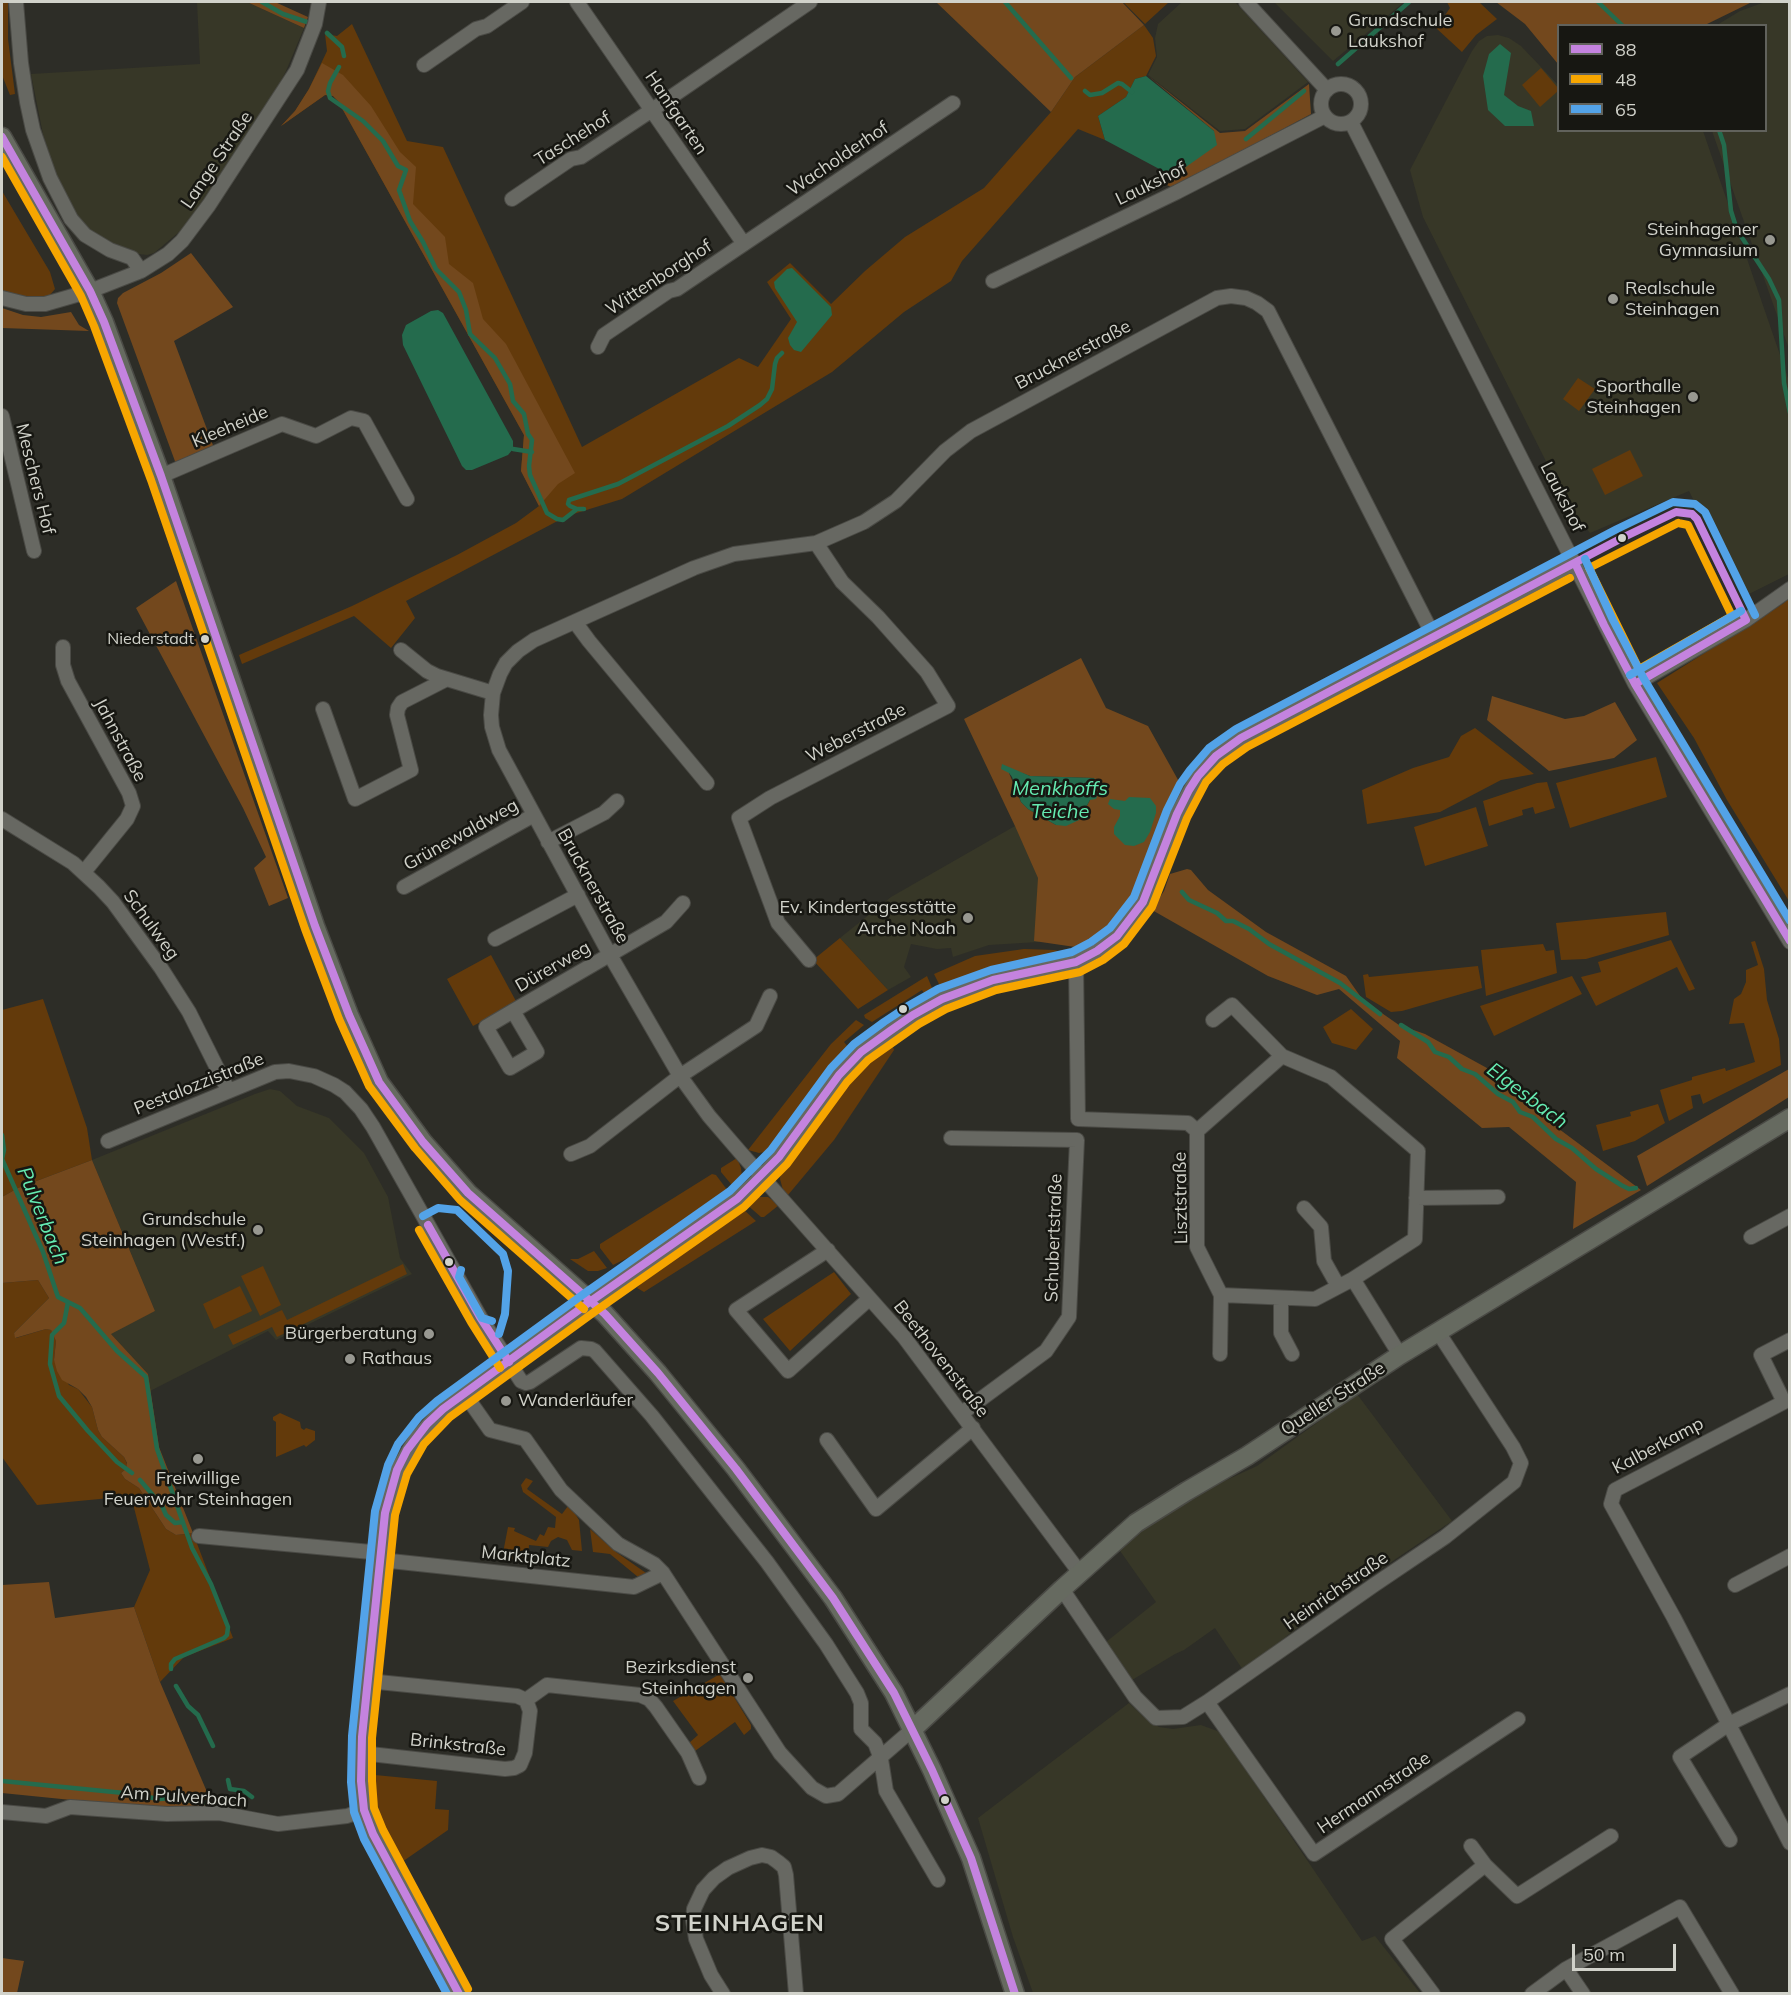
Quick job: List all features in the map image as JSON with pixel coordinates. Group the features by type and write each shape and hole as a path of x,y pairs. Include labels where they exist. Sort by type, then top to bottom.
{"main road":[{"path":"2,137 90,291 104,322 161,476 315,926 349,1015 379,1082 423,1142 468,1193 591,1301 621,1331 688,1409 833,1598 894,1693 913,1729 971,1858 1015,1994"},
{"name":"Queller Straße","path":"913,1729 1136,1523 1248,1456 1400,1355 1790,1118"}],"street":[{"path":"16,2 27,102 33,130 50,178 71,219 85,235 110,250 132,258 141,271"},
{"name":"Lange Straße","path":"90,291 141,271 168,254 182,241 209,205 297,70 315,24 319,2"},
{"path":"424,65 476,29 487,26 522,2"},
{"name":"Hanfgarten","path":"577,2 744,244"},
{"name":"Taschehof","path":"512,199 571,159 581,157 810,2"},
{"path":"1246,2 1327,90"},
{"path":"1340,84 1353,88 1358,93 1361,99 1360,112 1351,122 1334,123 1325,116 1321,105 1327,90 1340,84"},
{"name":"Wacholderhof","path":"744,244 953,103"},
{"name":"Laukshof","path":"993,281 1177,192 1325,116"},
{"name":"Laukshof","path":"1351,122 1635,684 1790,942"},
{"name":"Wittenborghof","path":"598,347 604,335 744,244"},
{"path":"2,298 26,304 45,304 90,291"},
{"name":"Brucknerstraße","path":"762,1176 709,1116 680,1076 610,955 495,740 491,715 493,693 500,674 518,651 534,640 694,568 734,554 816,543 864,522 896,501 945,452 971,431 1217,298 1231,296 1246,297 1268,311 1434,637"},
{"name":"Kleeheide","path":"161,476 282,424 316,436 351,418 364,421 407,499"},
{"name":"Meschers Hof","path":"2,421 34,551"},
{"name":"Weberstraße","path":"809,960 778,923 739,818 770,798 948,705 927,672 878,617 842,582 816,543"},
{"path":"459,1994 373,1834 364,1810 361,1781 361,1753 387,1502 407,1450 427,1424 464,1394 591,1301 718,1213 762,1176 838,1075 861,1052 913,1015 942,999 993,980 1076,962 1097,951 1117,936 1143,902 1177,814 1198,776 1216,756 1241,738 1575,563"},
{"path":"1635,684 1746,620 1790,589"},
{"path":"575,622 707,783"},
{"name":"Jahnstraße","path":"63,647 63,665 68,681 129,793 133,806 127,819 84,872"},
{"path":"401,650 427,671 493,693"},
{"path":"323,709 355,799 411,770 397,715 398,708 402,702 447,679"},
{"path":"548,842 604,813 617,801"},
{"name":"Grünewaldweg","path":"404,887 534,815"},
{"name":"Schulweg","path":"2,819 73,863 113,902 161,968 189,1012 228,1090"},
{"path":"495,939 578,895"},
{"name":"Dürerweg","path":"513,1011 666,922 683,903"},
{"path":"1076,962 1078,1119 1188,1123 1197,1131 1282,1056"},
{"path":"571,1154 596,1142 680,1076 756,1026 770,996"},
{"path":"1213,1020 1232,1005 1282,1056 1331,1077 1418,1151 1415,1239 1353,1279 1315,1299 1221,1295"},
{"name":"Pestalozzistraße","path":"108,1141 263,1076 289,1071 326,1081 353,1100 373,1127 480,1317 521,1381 528,1383 577,1350 587,1348 597,1353 703,1479 826,1644 857,1693 861,1703 861,1729 875,1743 881,1759"},
{"name":"Lisztstraße","path":"1197,1131 1197,1247 1221,1295 1220,1354"},
{"name":"Schubertstraße","path":"951,1138 1077,1140 1069,1317 1046,1351 962,1413"},
{"name":"Beethovenstraße","path":"762,1176 904,1337 1080,1573"},
{"path":"1416,1198 1498,1197"},
{"path":"1304,1208 1321,1227 1324,1261 1338,1286"},
{"path":"1751,1237 1790,1216"},
{"path":"828,1250 736,1310 788,1371 869,1299"},
{"path":"1353,1279 1400,1355"},
{"path":"1281,1298 1281,1333 1292,1354"},
{"name":"Heinrichstraße","path":"1062,1589 1135,1697 1156,1718 1183,1717 1207,1702 1445,1538 1514,1482 1521,1463 1513,1447 1438,1332"},
{"name":"Kalberkamp","path":"1790,1340 1761,1355 1787,1402 1615,1490 1611,1504 1674,1618 1790,1843"},
{"path":"464,1394 490,1430 525,1439 561,1490 618,1544 654,1564 663,1573 780,1753 812,1788 826,1796 838,1794 913,1729"},
{"path":"826,1440 876,1509 973,1428"},
{"name":"Marktplatz","path":"199,1536 634,1587 663,1573"},
{"path":"1735,1586 1790,1556"},
{"path":"368,1681 517,1696 526,1700 547,1685 640,1695 656,1707 687,1753 699,1778"},
{"path":"1730,1840 1680,1757 1729,1724 1790,1694"},
{"name":"Brinkstraße","path":"361,1753 514,1768 520,1765 525,1753 530,1711 526,1700"},
{"name":"Hermannstraße","path":"1207,1702 1314,1854 1518,1719"},
{"path":"881,1759 886,1791 938,1880"},
{"name":"Am Pulverbach","path":"2,1812 46,1816 70,1807 166,1814 219,1814 278,1824 347,1816 364,1810"},
{"path":"1471,1846 1485,1865 1517,1896 1611,1836"},
{"path":"723,1994 711,1975 696,1939 694,1909 703,1890 714,1878 728,1868 750,1858 762,1856 771,1857 778,1862 784,1867 786,1875 796,1994"},
{"path":"1433,1994 1392,1939 1485,1865"},
{"path":"1532,1994 1566,1970 1680,1907 1732,1994"},
{"path":"1566,1970 1583,1994"}],"shaded area":[{"path":"2,2 8,2 8,39 15,94 10,95 2,75"},
{"path":"197,2 247,2 304,28 274,94 185,227 154,253 147,255 131,253 89,233 70,205 55,173 43,134 31,74 200,64"},
{"path":"247,2 275,2 308,17 304,28"},
{"path":"936,2 1122,2 1144,25 1075,77 1051,112"},
{"path":"1123,2 1169,2 1145,24"},
{"path":"1182,2 1235,2 1308,82 1245,129 1220,131 1148,75 1157,57 1155,38 1158,24"},
{"name":"Grundschule Laukshof","path":"1274,2 1404,2 1333,61"},
{"path":"1447,2 1479,2 1497,19 1476,35 1462,52 1436,28 1450,8"},
{"path":"1496,2 1752,2 1707,24 1557,24 1557,63 1525,24"},
{"name":"Steinhagener Gymnasium","path":"1765,2 1789,2 1789,349 1712,132 1767,132 1767,24 1719,24 1740,11"},
{"path":"352,24 407,141 443,147 582,447 739,358 758,367 791,319 767,282 790,263 831,304 905,237 984,188 1051,112 1075,77 1144,25 1153,38 1156,56 1146,76 1135,79 1126,97 1098,116 1105,140 1078,129 962,261 951,281 904,312 832,372 622,499 567,516 406,601 415,618 391,648 354,616 242,664 239,655 352,606 457,555 516,523 539,506 521,471 524,435 338,101 333,96 325,95 281,126 295,111 309,89 327,51 325,34 337,36"},
{"name":"Realschule Steinhagen","path":"1498,35 1509,38 1521,46 1557,84 1557,132 1703,132 1789,381 1789,574 1743,597 1689,491 1590,533 1567,503 1423,217 1410,170 1472,51 1479,41 1487,36"},
{"path":"322,63 343,75 371,106 400,152 416,167 413,204 445,237 449,264 473,283 483,319 506,344 575,473 558,484 539,506 521,471 524,435 338,101 333,96 325,95 281,126 295,111"},
{"path":"1541,68 1557,87 1557,92 1540,107 1522,85"},
{"path":"1147,75 1220,133 1245,131 1309,84 1311,114 1173,188 1161,182 1163,171 1176,174 1214,131"},
{"path":"2,191 50,272 55,289 49,296 36,298 2,292"},
{"path":"191,253 233,307 174,341 214,448 176,464 117,303 123,293 161,273"},
{"path":"2,308 23,315 41,317 71,312 79,325 89,331 2,328"},
{"path":"1578,378 1595,389 1579,411 1563,399"},
{"path":"1630,450 1643,476 1605,495 1592,469"},
{"path":"176,581 288,898 269,906 254,868 266,857 243,808 136,608"},
{"path":"1789,596 1789,901 1727,800 1694,738 1657,683 1784,603"},
{"path":"1081,658 1106,708 1148,726 1182,787 1134,900 1114,923 1082,948 1034,941 1038,878 964,719","holes":["1009,773 1022,773 1030,776 1094,778 1095,791 1079,820 1056,825 1028,809 1021,802"]},
{"path":"1492,696 1565,719 1584,716 1615,702 1637,740 1614,758 1549,771 1487,720"},
{"path":"1475,728 1534,774 1501,780 1440,812 1367,824 1362,790 1413,768 1449,757 1461,736"},
{"path":"1656,757 1667,797 1570,828 1556,783"},
{"path":"1547,782 1555,808 1535,814 1533,807 1522,810 1523,815 1489,826 1483,801 1537,783"},
{"path":"1476,807 1488,846 1425,866 1414,827"},
{"name":"Ev. Kindertagesstätte Arche Noah","path":"1015,826 1036,845 1071,940 989,945 953,957 951,948 937,949 911,944 904,967 911,977 888,990 840,938 891,897"},
{"path":"1191,870 1208,890 1266,932 1346,976 1363,1000 1399,1025 1425,1034 1527,1090 1551,1123 1641,1190 1573,1229 1576,1182 1509,1127 1482,1128 1397,1058 1400,1041 1339,989 1317,995 1268,976 1152,910 1164,891 1170,874"},
{"path":"1666,912 1669,935 1586,959 1561,960 1556,923"},
{"path":"840,938 888,990 858,1009 813,960"},
{"path":"1671,940 1695,989 1689,991 1677,967 1596,1006 1581,977 1601,972 1598,962"},
{"path":"1755,941 1764,969 1767,1000 1779,1039 1781,1065 1703,1104 1700,1094 1691,1096 1693,1108 1669,1121 1660,1090 1692,1080 1692,1077 1725,1068 1726,1071 1755,1062 1744,1023 1729,1024 1734,999 1741,994 1746,982 1746,970 1758,965 1751,942"},
{"path":"1543,944 1546,951 1554,950 1557,973 1486,996 1481,950"},
{"path":"1024,949 1054,950 1073,956 945,990 941,988 934,974 975,956"},
{"path":"491,955 517,1003 473,1026 447,979"},
{"path":"1478,966 1482,988 1402,1011 1391,1012 1366,997 1363,975 1368,974 1369,977"},
{"path":"927,976 935,995 928,999 922,990 872,1022 865,1018 864,1015"},
{"path":"1572,976 1582,994 1494,1036 1480,1006"},
{"path":"43,999 87,1128 92,1160 18,1188 2,1197 2,1010"},
{"path":"1351,1009 1373,1029 1356,1050 1332,1043 1323,1027"},
{"path":"856,1020 864,1025 844,1042 852,1052 833,1071 780,1141 764,1152 748,1150 831,1044"},
{"path":"886,1043 894,1050 834,1140 788,1195 783,1190 780,1179 784,1161 848,1077"},
{"path":"1789,1069 1789,1097 1647,1186 1637,1156"},
{"name":"Grundschule Steinhagen (Westf.)","path":"270,1089 280,1091 297,1106 329,1118 364,1153 388,1197 400,1258 412,1274 276,1340 268,1331 150,1391 148,1374 110,1333 155,1311 92,1160"},
{"path":"1658,1104 1665,1123 1635,1141 1603,1151 1596,1125 1631,1116 1630,1112"},
{"path":"737,1158 742,1177 736,1190 721,1172 721,1168"},
{"path":"92,1160 155,1311 111,1334 148,1374 159,1447 193,1533 176,1535 166,1529 139,1488 125,1479 121,1473 126,1469 127,1463 124,1457 102,1437 92,1407 86,1397 78,1389 62,1380 57,1371 54,1360 56,1341 51,1330 46,1329 15,1338 14,1333 49,1298 38,1280 2,1283 2,1197 18,1188"},
{"path":"712,1174 716,1175 731,1195 698,1220 663,1241 613,1265 600,1248 600,1244"},
{"path":"756,1197 768,1197 779,1205 761,1217 745,1203"},
{"path":"741,1207 756,1221 644,1292 637,1288 661,1263"},
{"path":"594,1251 607,1268 588,1271 570,1259 578,1259"},
{"path":"403,1264 407,1274 277,1337 272,1327 233,1345 228,1335 282,1310 287,1320"},
{"path":"263,1266 281,1305 260,1316 241,1276"},
{"path":"834,1272 851,1294 790,1351 763,1319"},
{"path":"38,1280 49,1298 14,1333 16,1338 46,1329 51,1330 54,1334 56,1341 54,1360 69,1385 78,1389 92,1407 102,1437 124,1457 127,1464 126,1469 121,1473 125,1479 139,1488 166,1529 176,1535 193,1533 233,1638 184,1657 160,1682 134,1607 150,1570 131,1496 37,1505 2,1457 2,1283"},
{"path":"240,1286 252,1311 214,1329 203,1304"},
{"path":"1357,1394 1452,1521 1323,1608 1243,1670 1215,1628 1184,1650 1132,1680 1106,1642 1156,1602 1118,1548 1170,1510 1207,1489 1257,1466"},
{"path":"280,1413 300,1422 304,1430 306,1428 315,1431 315,1440 306,1447 304,1445 276,1457 276,1422 273,1417"},
{"path":"526,1478 533,1481 527,1489 562,1514 568,1506 574,1512 579,1520 582,1551 572,1550 567,1540 558,1537 551,1541 548,1547 529,1545 528,1561 502,1558 508,1527 515,1528 514,1531 536,1541 540,1534 544,1536 548,1527 555,1528 556,1517 523,1492 521,1485"},
{"path":"590,1529 616,1552 646,1573 638,1577 610,1554 593,1552"},
{"path":"49,1582 55,1618 134,1607 160,1682 213,1806 161,1809 2,1793 2,1585"},
{"path":"720,1674 751,1725 751,1729 744,1735 735,1722 695,1751 689,1743 698,1735 673,1701"},
{"path":"1129,1703 1159,1727 1173,1729 1201,1725 1220,1732 1362,1941 1375,1936 1420,1993 1033,1993 1013,1937 978,1818"},
{"path":"375,1775 437,1781 435,1809 449,1810 448,1830 402,1862 380,1814 376,1799"},
{"path":"2,1958 24,1961 17,1993 2,1993"}],"water":[{"path":"1500,44 1511,53 1504,95 1518,106 1531,111 1534,126 1505,126 1488,110 1483,76 1489,54"},
{"path":"1146,76 1214,131 1217,145 1176,174 1163,171 1105,140 1098,116 1126,97 1135,79"},
{"path":"792,268 831,307 832,315 801,352 794,350 790,345 788,338 797,322 775,288 774,282 787,269"},
{"path":"438,310 443,313 513,441 513,449 508,455 472,470 466,470 462,466 403,345 402,335 406,325 431,311"},
{"name":"Menkhoffs Teiche","path":"1002,764 1030,776 1094,778 1097,782 1095,791 1098,794 1096,799 1090,800 1079,820 1066,826 1056,825 1028,809 1021,802 1012,777 1001,769"},
{"path":"1129,797 1150,798 1156,806 1150,832 1144,842 1134,846 1125,845 1114,834 1120,810 1108,804 1110,799 1125,801"}],"waterway":[{"name":"Elgesbach","path":"262,2 283,14 307,22"},
{"path":"1005,2 1071,78"},
{"path":"1338,64 1409,2"},
{"path":"1598,2 1621,24"},
{"name":"Elgesbach","path":"327,33 342,47 344,56"},
{"name":"Elgesbach","path":"339,67 330,83 328,91 330,98 363,121 383,141 398,166 406,170 399,190 410,221 436,269 459,292 466,310 470,334 495,358 510,384 513,401 524,414 528,434 532,440 530,475 547,513 563,520 577,509 584,509"},
{"path":"1085,91 1090,95 1102,93 1118,83 1132,92"},
{"path":"1246,139 1304,91"},
{"path":"1720,132 1724,145 1731,211 1737,230 1769,279 1779,300 1784,383 1790,413"},
{"path":"577,509 568,504 569,500 618,484 728,426 760,405 767,399 772,389 775,364 782,353"},
{"path":"513,449 532,452"},
{"name":"Elgesbach","path":"1182,892 1189,900 1217,913 1226,921 1233,921 1249,929 1269,944 1340,983 1380,1014"},
{"name":"Elgesbach","path":"1401,1025 1428,1042 1435,1052 1449,1057 1462,1069 1475,1074 1498,1094 1513,1102 1520,1112 1533,1117 1556,1139 1572,1148 1596,1169 1629,1189 1636,1188"},
{"name":"Pulverbach","path":"2,1135 4,1150 2,1159 43,1252 58,1297 80,1308 117,1351 146,1377 157,1449 192,1548 211,1584 228,1627 224,1638 175,1659 171,1664 171,1669"},
{"name":"Pulverbach","path":"68,1302 64,1323 52,1335 50,1364 59,1396 117,1462 132,1473"},
{"name":"Pulverbach","path":"140,1480 162,1506 166,1515 175,1523 183,1522"},
{"name":"Pulverbach","path":"176,1686 188,1706 198,1715 213,1746"},
{"name":"Pulverbach","path":"228,1780 230,1789 244,1791 252,1797"},
{"path":"2,1781 209,1803"}],"transit line":[{"name":"88","path":"2,137 90,291 104,322 161,476 315,926 349,1015 379,1082 423,1142 468,1193 605,1314 658,1373 736,1469 833,1598 894,1693 932,1770 971,1858 1015,1994"},
{"name":"48","path":"2,157 81,296 94,326 151,480 305,929 339,1019 369,1086 415,1148 460,1200 584,1309"},
{"name":"65","path":"447,1994 364,1839 354,1812 351,1782 352,1736 375,1511 388,1465 398,1444 419,1417 437,1401 585,1293 730,1191 771,1150 831,1068 854,1044 884,1022 938,989 991,970 1072,952 1110,928 1134,897 1167,810 1180,784 1209,748 1236,729 1617,529 1673,502 1695,504 1705,512 1755,615"},
{"name":"88","path":"459,1994 373,1834 364,1810 361,1781 362,1737 385,1513 397,1470 407,1450 427,1424 443,1409 591,1301 737,1199 779,1157 839,1075 861,1052 890,1031 942,999 993,980 1076,962 1097,951 1117,936 1143,902 1177,814 1189,790 1216,756 1241,738 1622,538 1676,512 1692,514 1697,519 1746,620"},
{"name":"48","path":"1678,523 1688,525 1732,616 1639,669 1589,568 1678,523"},
{"name":"65","path":"1585,559 1644,679 1790,921"},
{"name":"88","path":"1575,563 1635,684 1790,941"},
{"name":"48","path":"468,1989 383,1830 374,1808 372,1738 395,1515 407,1474 424,1444 450,1417 744,1207 787,1164 847,1082 868,1060 919,1024 946,1009 996,990 1080,972 1103,960 1124,944 1152,907 1187,818 1206,782 1223,764 1247,747 1570,578"},
{"name":"65","path":"1630,675 1741,611"},
{"name":"88","path":"1635,684 1746,620"},
{"name":"65","path":"423,1216 438,1208 457,1210 503,1254 508,1271 505,1314 499,1334"},
{"name":"88","path":"428,1225 480,1317 509,1362"},
{"name":"48","path":"419,1230 500,1368"},
{"name":"65","path":"461,1270 459,1277 482,1318 492,1321"}],"place":[{"name":"Grundschule Laukshof","path":"1336,31"},
{"name":"Steinhagener Gymnasium","path":"1770,240"},
{"name":"Realschule Steinhagen","path":"1613,299"},
{"name":"Sporthalle Steinhagen","path":"1693,397"},
{"name":"Niederstadt","path":"205,639"},
{"name":"Ev. Kindertagesstätte Arche Noah","path":"968,918"},
{"name":"Grundschule Steinhagen (Westf.)","path":"258,1230"},
{"name":"Bürgerberatung","path":"429,1334"},
{"name":"Rathaus","path":"350,1359"},
{"name":"Wanderläufer","path":"506,1401"},
{"name":"Freiwillige Feuerwehr Steinhagen","path":"198,1459"},
{"name":"Bezirksdienst Steinhagen","path":"748,1678"}],"district":[{"name":"STEINHAGEN","path":"740,1924"}]}
